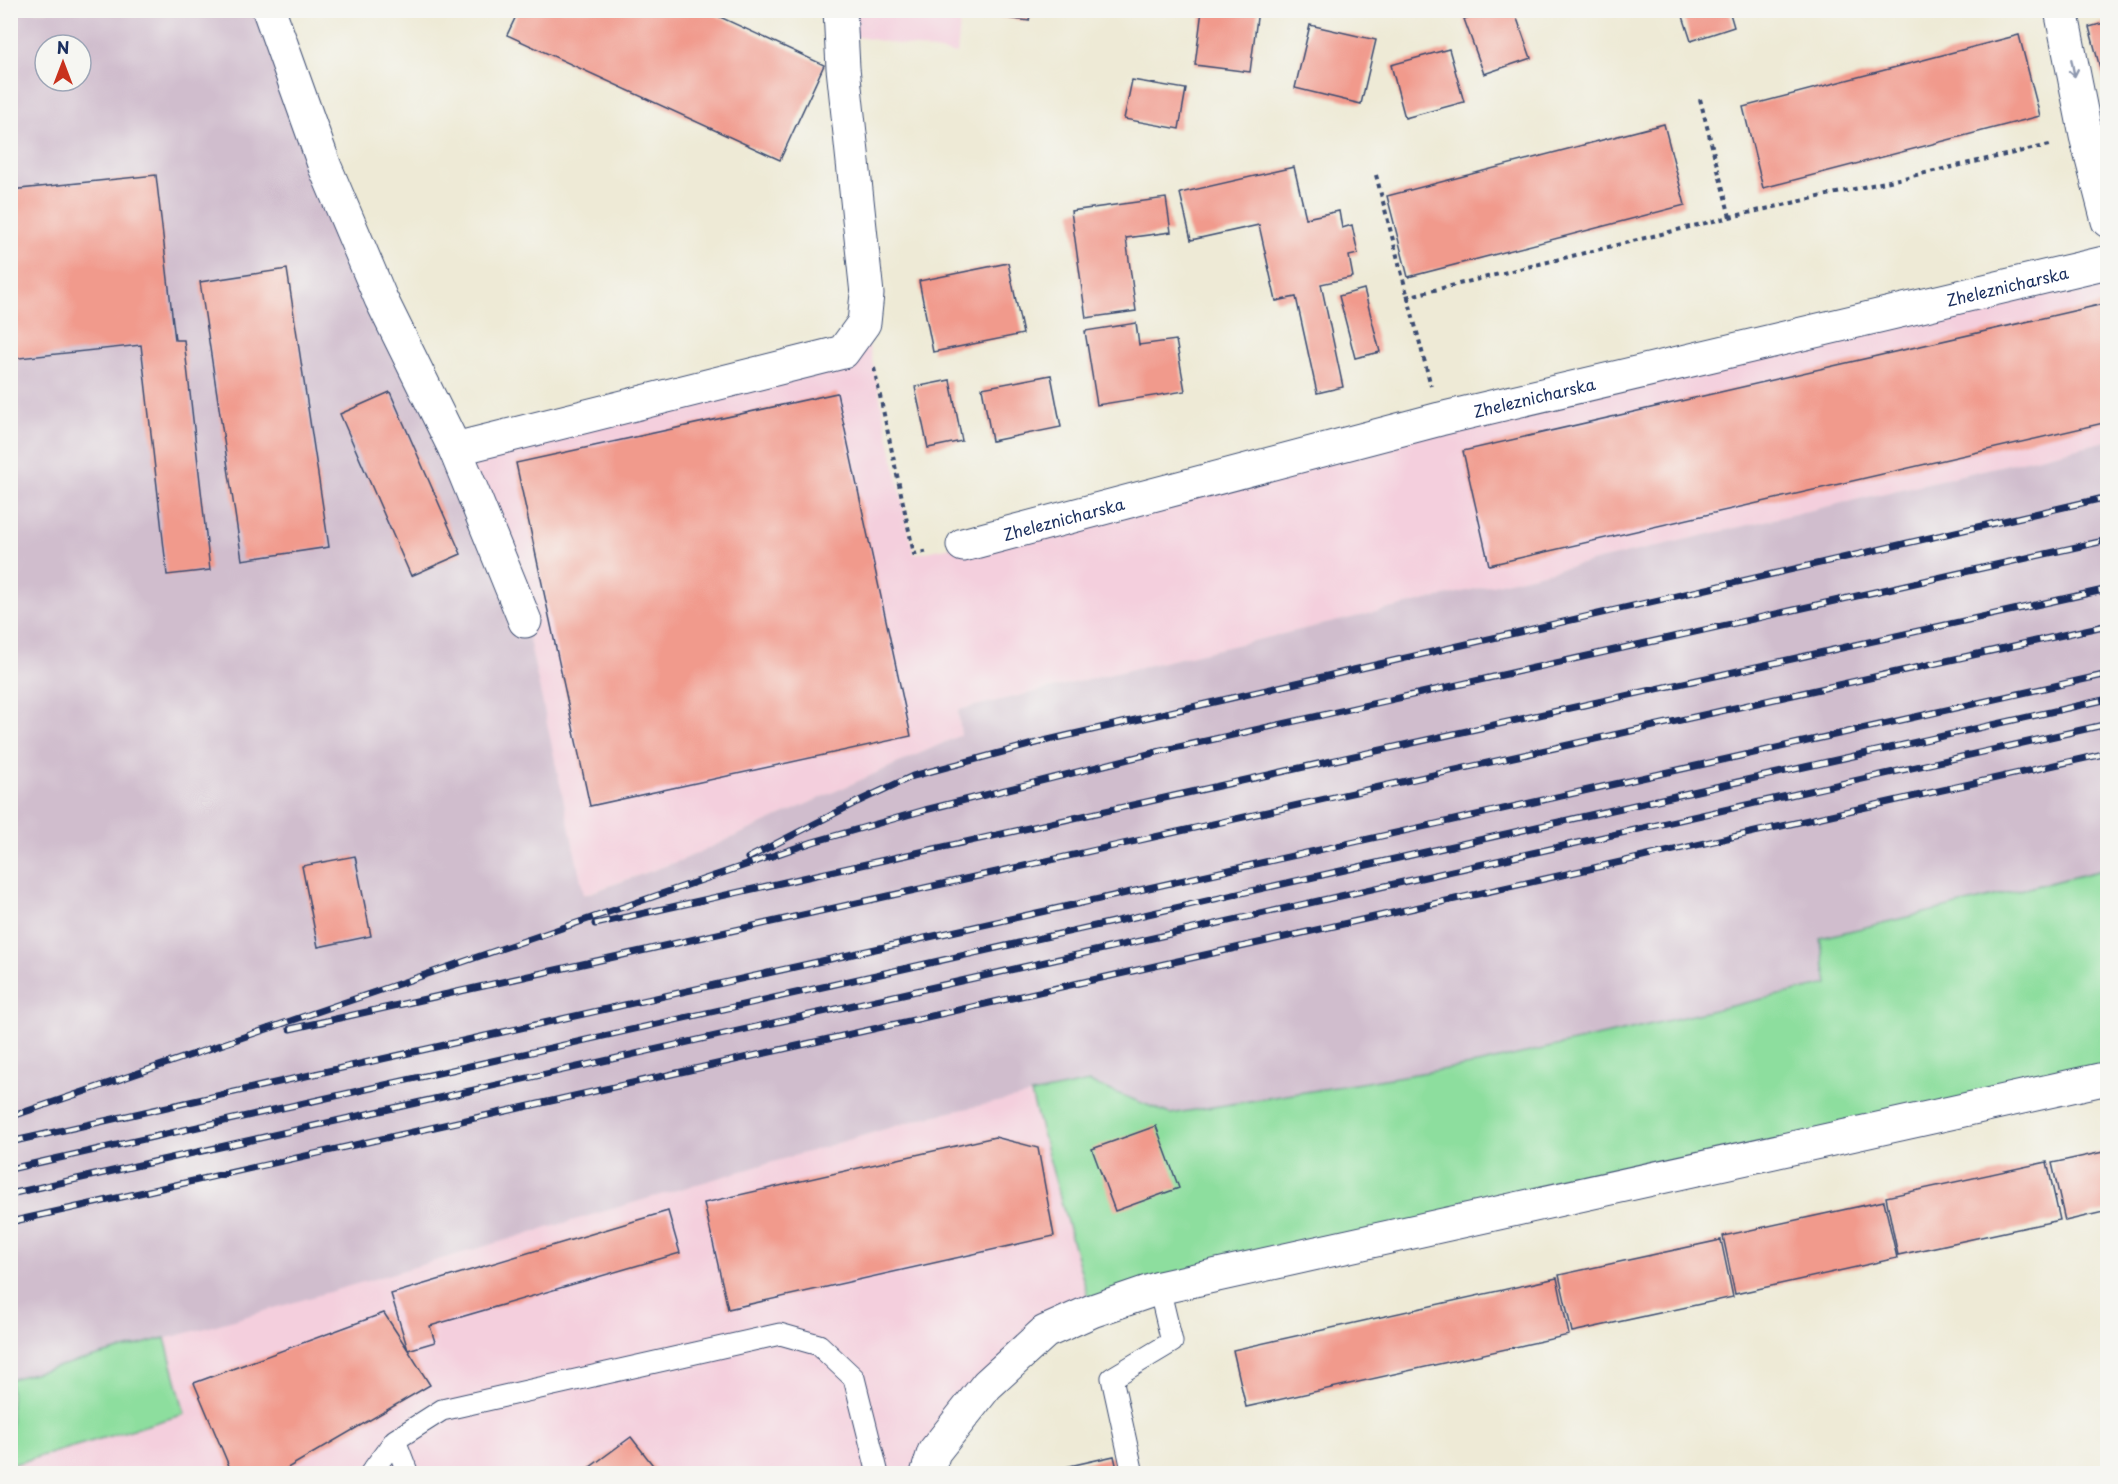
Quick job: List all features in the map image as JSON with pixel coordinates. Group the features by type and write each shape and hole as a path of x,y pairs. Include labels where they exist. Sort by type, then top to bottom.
{"street":[{"path":"269,10 325,167 381,299 455,449 525,621"},
{"path":"455,449 843,352 864,323 867,294 843,68 840,10"},
{"path":"2061,10 2086,136 2108,221"},
{"name":"Zheleznicharska","path":"963,545 1440,419 2108,262"},
{"path":"927,1473 934,1452 987,1385 1045,1332 1092,1311 1159,1288 2108,1078"}],"lane":[{"path":"1133,1473 1112,1378 1172,1342 1159,1288"},
{"path":"370,1473 395,1440 442,1410 780,1334 819,1345 854,1378 878,1473"},
{"path":"395,1440 408,1473"}],"path":[{"path":"1700,99 1730,218"},
{"path":"1406,297 1730,218 2086,136"},
{"path":"1376,175 1406,297 1440,419"},
{"path":"864,323 914,554 963,545"}],"shaded area":[{"path":"11,11 269,11 525,621 584,895 682,860 961,735 958,710 2107,441 2107,869 1821,938 1829,984 1477,1064 1170,1114 1089,1082 923,1118 206,1328 11,1379"},
{"path":"840,11 961,11 957,54 841,34"},
{"path":"2107,262 2107,441 958,710 961,735 682,860 583,895 525,621 455,449 843,352 864,323 914,554 963,545"},
{"path":"1031,1094 1092,1311 1045,1332 927,1473 11,1474 11,1464 185,1414 165,1338 923,1118"}],"green space":[{"path":"2107,869 2107,1078 1092,1311 1031,1094 1089,1082 1170,1114 1477,1064 1828,984 1820,938"},
{"path":"165,1338 185,1414 11,1465 11,1379"}],"building":[{"path":"519,10 705,10 824,65 780,160 507,35"},
{"path":"985,10 1031,10 1029,21 985,15"},
{"path":"1202,10 1258,10 1250,72 1195,65"},
{"path":"1488,10 1514,10 1531,58 1484,74 1464,19"},
{"path":"1681,10 1729,10 1734,27 1691,41"},
{"path":"2108,22 2108,94 2107,94 2089,27"},
{"path":"1310,25 1376,40 1361,104 1295,88"},
{"path":"2019,35 2040,116 1763,188 1743,107"},
{"path":"1449,49 1464,102 1405,118 1391,65"},
{"path":"1132,80 1186,89 1179,129 1124,119"},
{"path":"1664,124 1685,205 1408,277 1387,196"},
{"path":"1294,167 1306,218 1339,211 1342,228 1352,225 1358,254 1349,256 1353,277 1321,284 1343,387 1317,393 1296,297 1276,301 1259,225 1191,240 1180,193"},
{"path":"156,175 175,340 184,340 210,570 167,575 141,345 10,359 10,190"},
{"path":"1166,198 1171,232 1126,238 1136,311 1086,318 1071,211"},
{"path":"1008,263 1023,334 933,352 919,281"},
{"path":"287,269 329,547 242,560 200,282"},
{"path":"1364,289 1380,352 1355,358 1339,296"},
{"path":"2108,303 2108,422 1489,565 1463,451"},
{"path":"1136,323 1139,345 1176,340 1185,391 1097,405 1085,331"},
{"path":"1051,375 1061,427 992,441 982,388"},
{"path":"950,380 962,441 928,448 915,387"},
{"path":"390,392 461,554 411,576 340,414"},
{"path":"837,393 911,736 590,806 516,463"},
{"path":"355,856 371,936 318,947 302,866"},
{"path":"1156,1126 1179,1188 1115,1211 1092,1149"},
{"path":"995,1137 1038,1148 1054,1236 728,1309 704,1203"},
{"path":"2108,1151 2108,1211 2065,1221 2052,1163"},
{"path":"2047,1162 2060,1220 1898,1255 1886,1197"},
{"path":"1884,1201 1897,1258 1735,1294 1723,1236"},
{"path":"668,1211 680,1253 430,1326 435,1342 408,1350 391,1294"},
{"path":"1721,1240 1733,1297 1572,1332 1559,1275"},
{"path":"1557,1278 1569,1335 1246,1407 1233,1350"},
{"path":"384,1313 430,1385 279,1473 232,1473 194,1383"},
{"path":"631,1437 659,1473 582,1473"},
{"path":"1114,1456 1118,1473 1039,1473"}],"railway":[{"path":"748,858 913,776 1048,740 2108,497"},
{"path":"10,1117 813,842 925,810 1161,751 2108,540"},
{"path":"595,924 2108,589"},
{"path":"290,1029 2108,625"},
{"path":"10,1142 2108,674"},
{"path":"10,1169 2108,699"},
{"path":"10,1194 2108,724"},
{"path":"10,1222 2108,753"}]}
